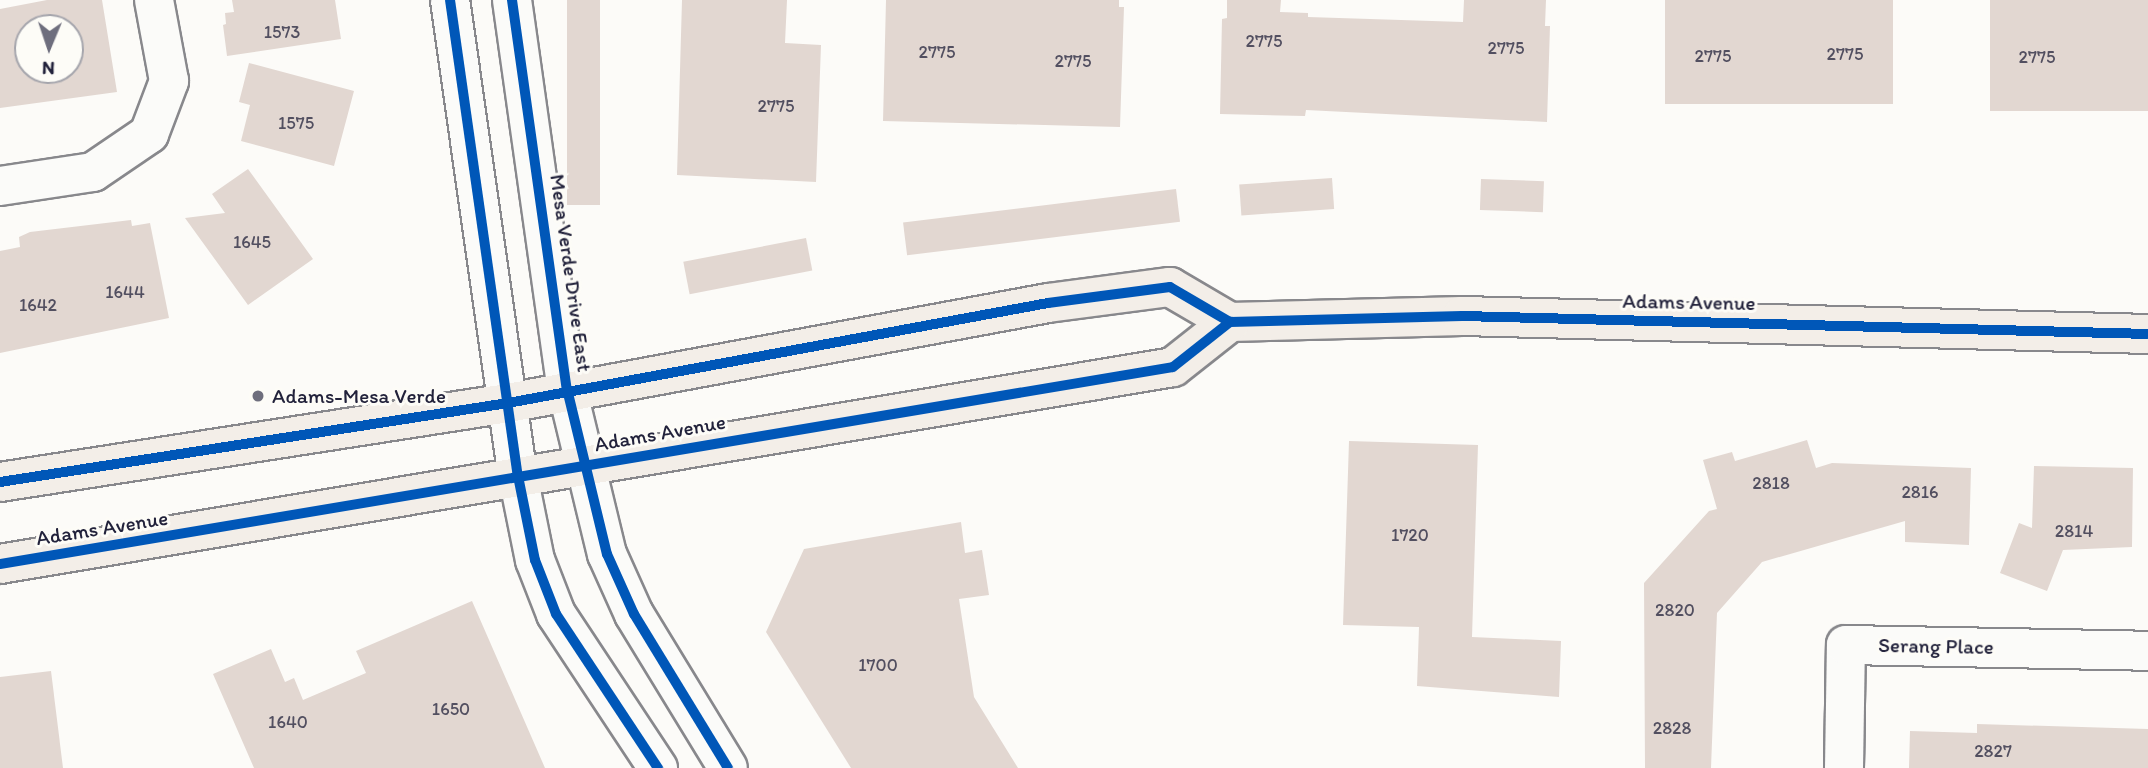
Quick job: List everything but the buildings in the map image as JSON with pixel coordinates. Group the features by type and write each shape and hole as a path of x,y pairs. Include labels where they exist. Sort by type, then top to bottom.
{"main road":[{"path":"0,482 508,403 567,389 1048,303 1170,287 1230,322"},
{"name":"Adams Avenue","path":"0,564 1173,367 1230,322 1462,316 2148,334"}],"street":[{"path":"0,186 93,172 149,134 169,81 154,0"},
{"path":"450,0 518,476 535,560 556,614 658,768"},
{"name":"Mesa Verde Drive East","path":"512,0 567,389 583,466 607,554 634,614 729,768"},
{"name":"Serang Place","path":"1843,768 1846,645 2148,651"}],"cycle path":[{"path":"450,0 518,476 535,560 556,614 658,768"},
{"path":"512,0 567,389 607,554 634,614 728,768"},
{"path":"0,482 508,403 1048,303 1170,287 1230,322 1462,316 2148,334"},
{"path":"0,564 1173,367 1230,322"}],"place":[{"name":"Adams-Mesa Verde","path":"258,396"}]}
